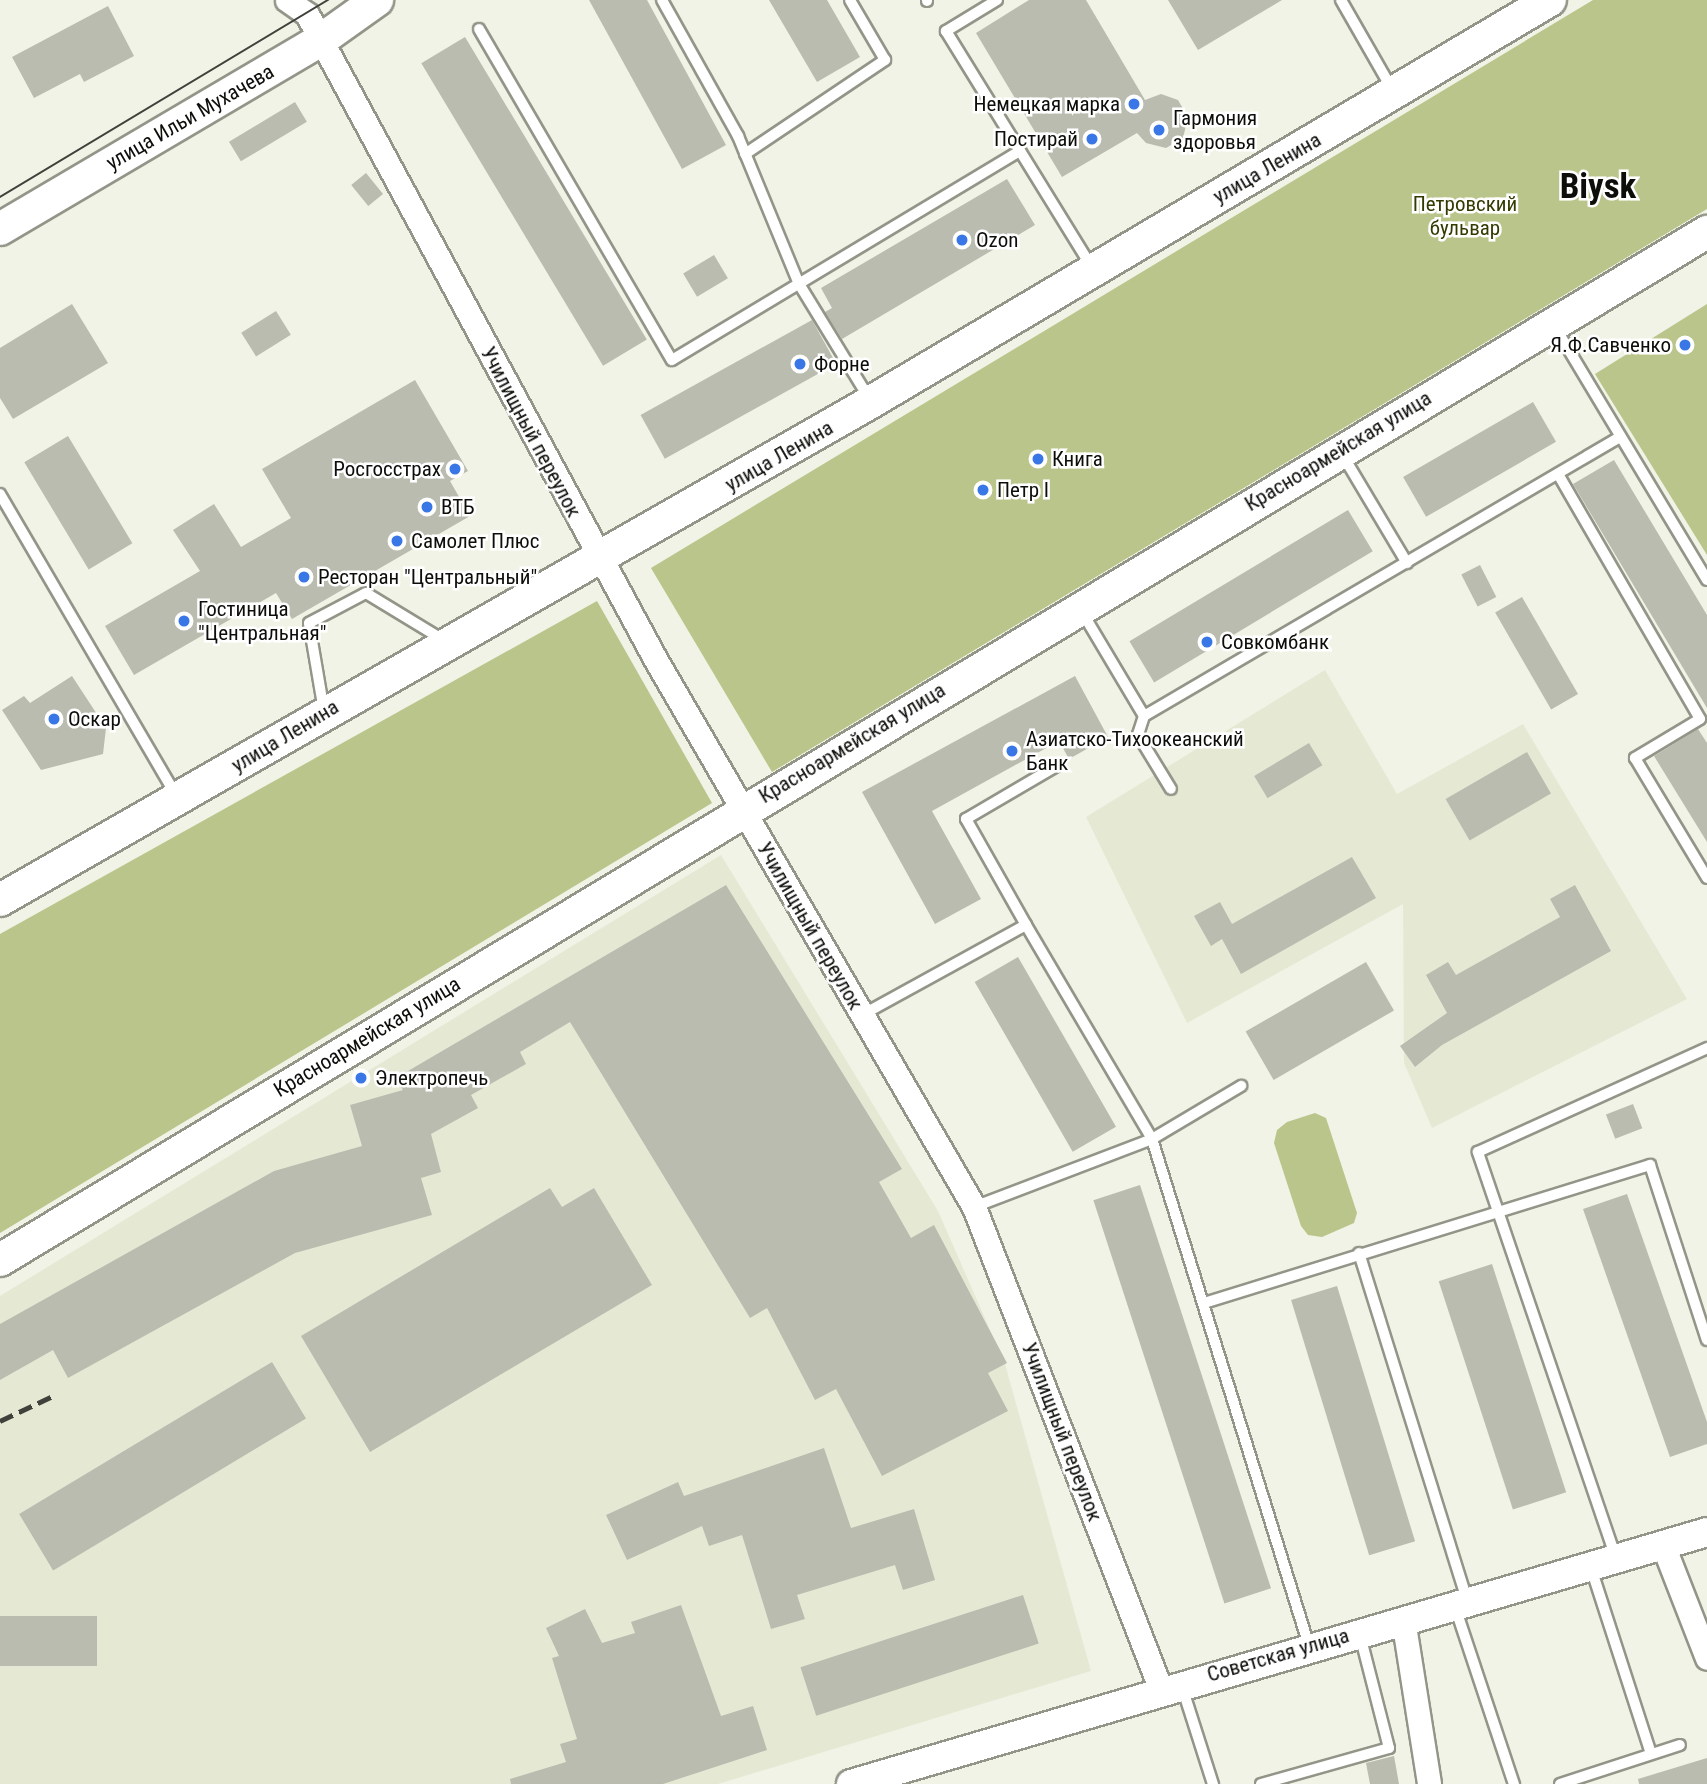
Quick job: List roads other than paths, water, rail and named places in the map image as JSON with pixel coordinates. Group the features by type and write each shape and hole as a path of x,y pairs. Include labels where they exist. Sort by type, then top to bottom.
{"main road":[{"name":"улица Ильи Мухачева","path":"0,229 321,40 377,0"},
{"name":"улица Ленина","path":"0,900 324,712 600,559 871,402 1093,268 1395,94 1550,0"},
{"name":"Красноармейская улица","path":"0,1260 742,808 1339,449 1554,325 1707,232"}],"street":[{"name":"Училищный переулок","path":"287,0 303,8 600,559 974,1207 1171,1687"},
{"name":"Советская улица","path":"850,1784 1309,1646 1707,1532"},
{"path":"1663,1545 1707,1658"},
{"path":"1403,1619 1429,1784"}],"lane":[{"path":"662,0 745,154 799,284 871,402"},
{"path":"745,154 885,60 850,0"},
{"path":"997,0 946,31 1093,268"},
{"path":"1341,0 1395,94"},
{"path":"479,29 672,360 1020,150"},
{"path":"1554,325 1707,580"},
{"path":"1171,789 1138,735 1144,716 1620,437"},
{"path":"1339,449 1407,563"},
{"path":"1558,474 1704,717 1635,758 1707,878"},
{"path":"0,494 178,799"},
{"path":"324,712 309,623 366,593 447,643"},
{"path":"1080,607 1144,716"},
{"path":"1058,765 966,818 1152,1139 1309,1646"},
{"path":"862,1015 1026,925"},
{"path":"1651,1754 1603,1562 1500,1211 1478,1152 1707,1048"},
{"path":"974,1207 1152,1139 1241,1086"},
{"path":"1204,1303 1650,1164 1707,1340"},
{"path":"1359,1253 1514,1784"},
{"path":"1261,1784 1389,1748 1359,1632"},
{"path":"1171,1687 1213,1784"},
{"path":"1560,1784 1680,1745"}],"tram line":[{"path":"0,197 328,0"}],"railway":[{"path":"0,1421 53,1396"}],"place":[{"name":"Немецкая марка","path":"1134,104"},
{"name":"Гармония здоровья","path":"1159,130"},
{"name":"Постирай","path":"1092,139"},
{"name":"Ozon","path":"962,240"},
{"name":"Я.Ф.Савченко","path":"1685,345"},
{"name":"Форне","path":"800,364"},
{"name":"Книга","path":"1038,459"},
{"name":"Росгосстрах","path":"455,469"},
{"name":"Петр I","path":"983,490"},
{"name":"ВТБ","path":"427,507"},
{"name":"Самолет Плюс","path":"397,541"},
{"name":"Ресторан \"Центральный\"","path":"304,577"},
{"name":"Гостиница \"Центральная\"","path":"184,621"},
{"name":"Совкомбанк","path":"1207,642"},
{"name":"Оскар","path":"54,719"},
{"name":"Азиатско-Тихоокеанский Банк","path":"1012,751"},
{"name":"Электропечь","path":"361,1078"}],"district":[{"name":"Biysk","path":"1598,187"}],"park label":[{"name":"Петровский бульвар","path":"1465,216"}]}
